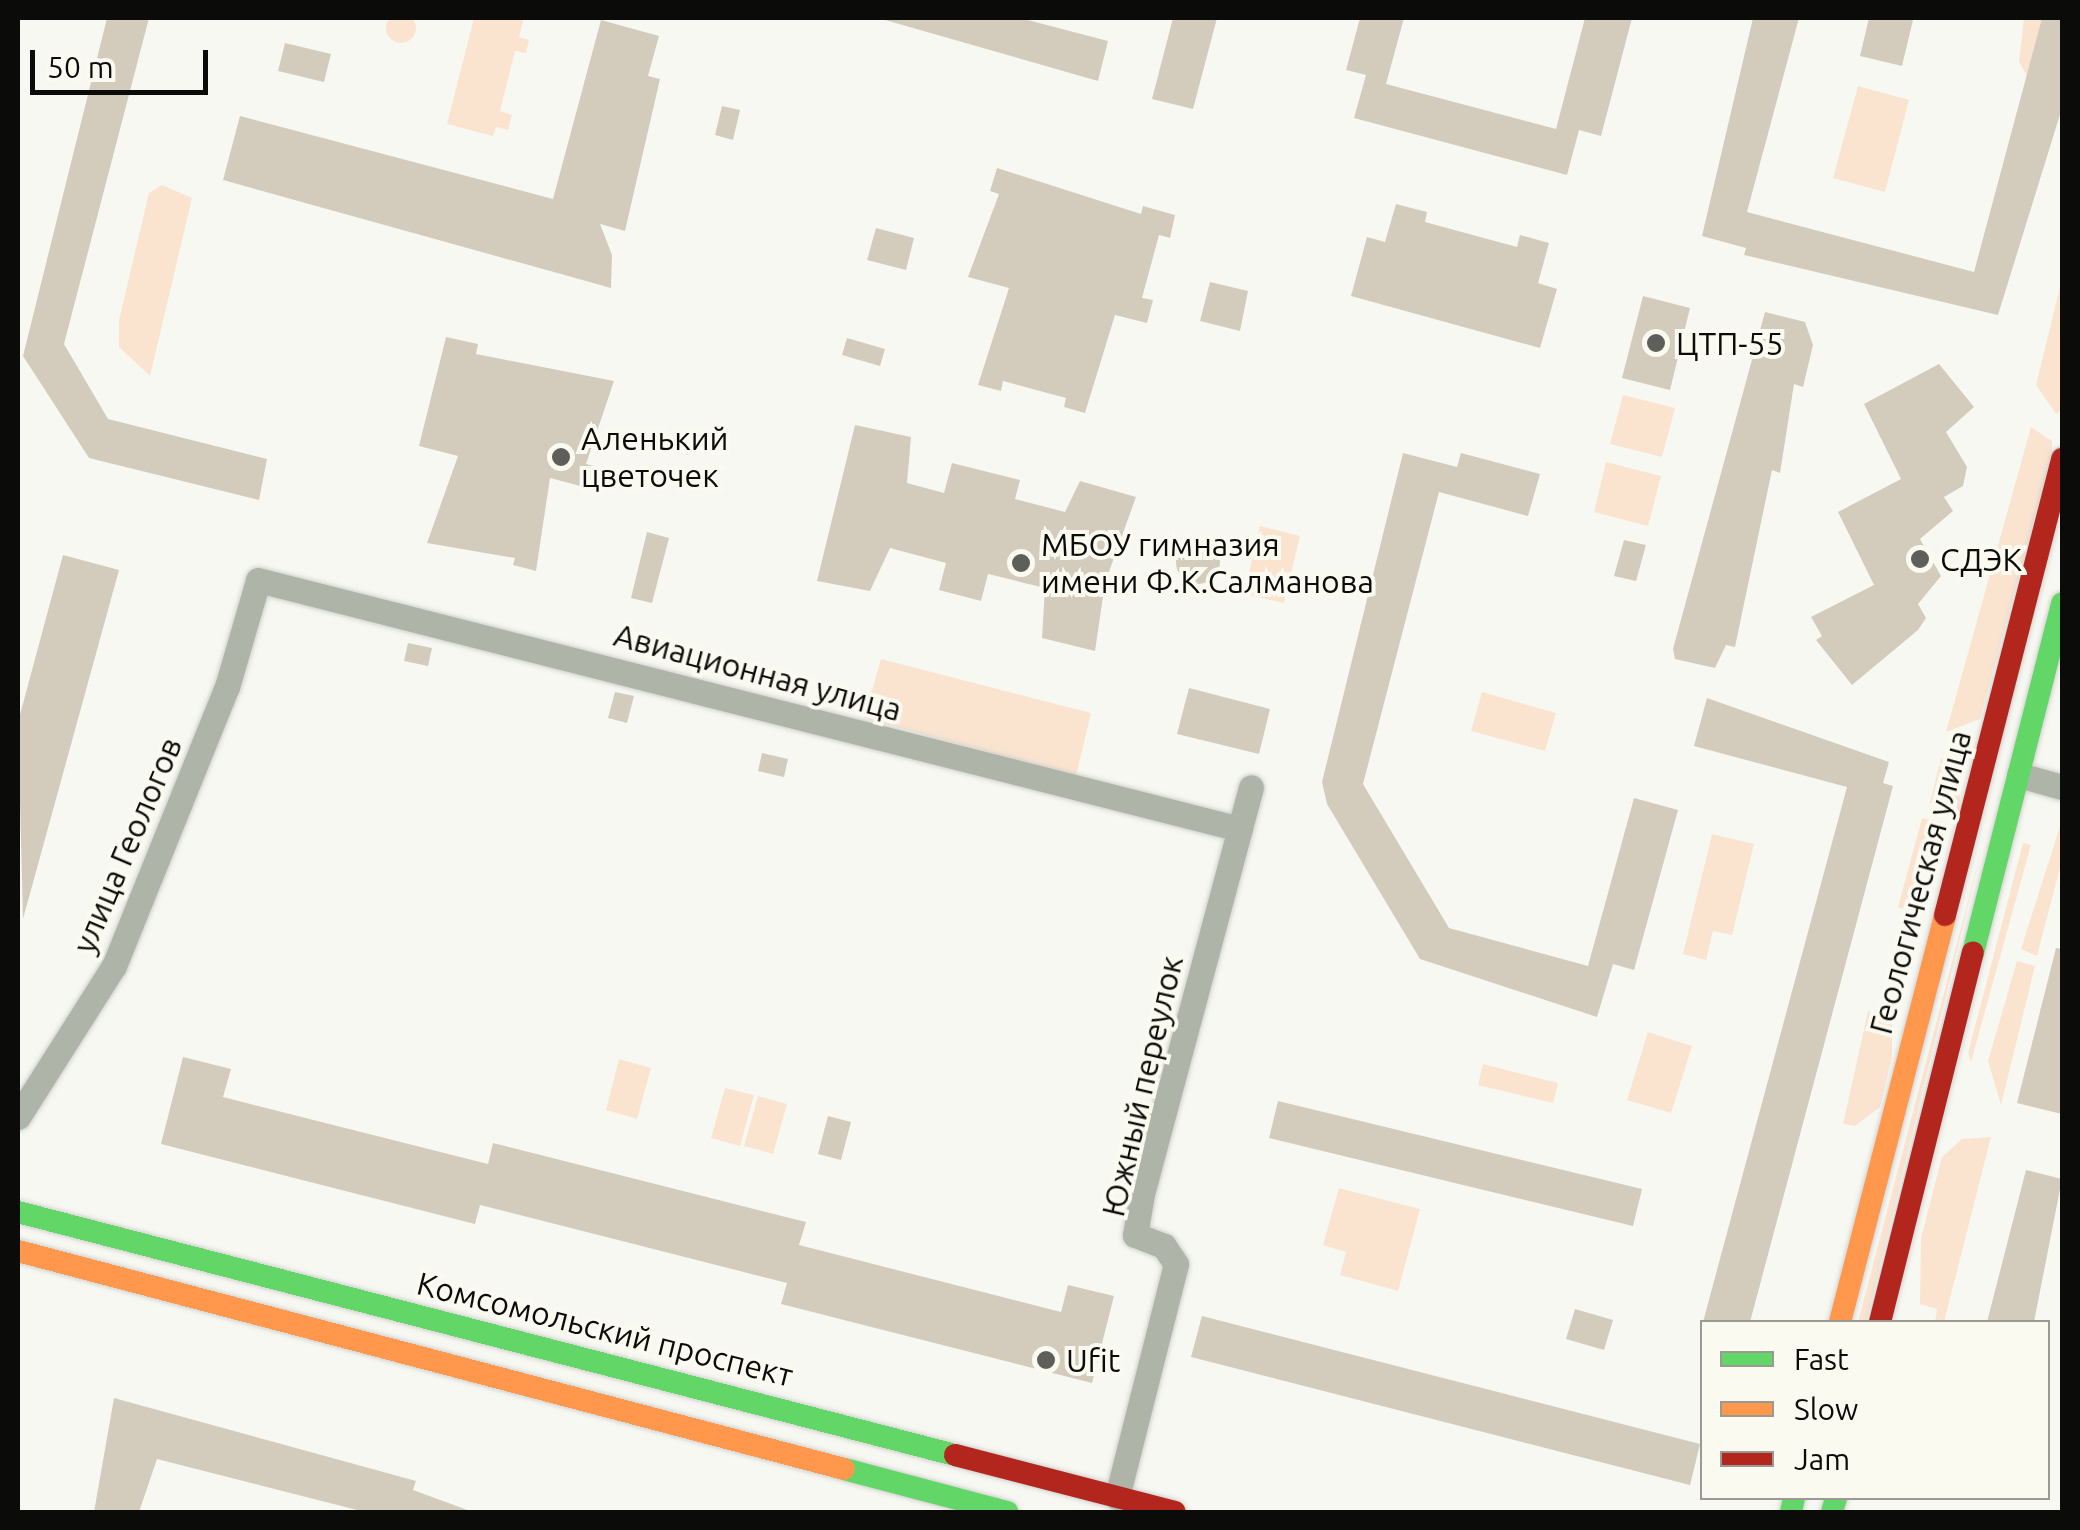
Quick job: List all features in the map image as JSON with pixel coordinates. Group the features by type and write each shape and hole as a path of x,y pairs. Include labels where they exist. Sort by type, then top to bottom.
{"main road":[{"name":"Геологическая улица","path":"1841,1320 2062,458"},
{"name":"Геологическая улица","path":"1881,1320 2062,602"},
{"name":"Комсомольский проспект","path":"18,1212 1175,1512"},
{"path":"18,1251 1007,1512"},
{"path":"272,1318 282,1280"},
{"path":"937,1494 950,1452"}],"street":[{"name":"Авиационная улица","path":"258,580 1240,830"},
{"name":"улица Геологов","path":"18,1117 114,966 227,686 258,580"},
{"path":"2019,775 2062,786"},
{"name":"Южный переулок","path":"1117,1497 1176,1264 1164,1246 1135,1235 1251,787"}],"shaded area":[{"path":"401,13 415,22 416,28 407,42 401,43 387,34 386,28 395,14"},
{"path":"474,18 524,18 519,37 529,40 526,53 515,51 500,111 512,115 508,130 496,127 493,136 447,124"},
{"path":"2024,18 2042,18 2027,76 2019,62"},
{"path":"1858,86 1909,100 1885,192 1833,178"},
{"path":"162,185 192,198 150,376 119,347 119,320 149,193"},
{"path":"2062,279 2062,410 2056,414 2036,385"},
{"path":"1623,395 1675,408 1662,457 1610,444"},
{"path":"2031,427 2052,441 2052,453 1980,719 1946,732"},
{"path":"1606,462 1661,476 1648,526 1594,512"},
{"path":"1260,526 1300,536 1284,603 1244,594"},
{"path":"881,659 1091,713 1076,776 864,718"},
{"path":"1482,692 1556,713 1545,751 1471,731"},
{"path":"1941,758 1961,776 1959,812 1930,803"},
{"path":"1922,818 1942,822 1908,911 1898,907"},
{"path":"2062,820 2062,860 2037,956 2021,949"},
{"path":"1712,834 1754,844 1732,935 1713,931 1706,960 1683,954"},
{"path":"1984,840 1866,1320 1859,1320"},
{"path":"2023,843 2031,845 1971,1062 1968,1053"},
{"path":"2017,961 2035,966 2001,1105 1988,1061"},
{"path":"1868,1011 1892,1016 1892,1057 1880,1107 1855,1126 1843,1124"},
{"path":"1648,1032 1692,1046 1671,1113 1627,1100"},
{"path":"619,1059 651,1068 637,1119 606,1110"},
{"path":"1483,1064 1558,1083 1553,1103 1478,1085"},
{"path":"725,1088 754,1095 740,1146 711,1138"},
{"path":"758,1096 787,1104 773,1154 744,1146"},
{"path":"1991,1137 1945,1320 1935,1320 1937,1309 1920,1304 1921,1238 1942,1157 1962,1139"},
{"path":"1339,1188 1420,1209 1398,1291 1340,1275 1346,1252 1323,1245"}],"building":[{"path":"107,18 149,18 64,344 108,419 267,459 259,500 89,458 23,356"},
{"path":"878,18 1020,18 1108,41 1098,81"},
{"path":"1173,18 1217,18 1193,109 1152,99"},
{"path":"1360,18 1404,18 1386,84 1556,129 1585,18 1632,18 1601,136 1579,130 1567,175 1354,118 1366,75 1346,70"},
{"path":"1753,18 1799,18 1747,212 1974,272 2042,18 2062,18 2062,108 1998,315 1744,255 1746,248 1702,236"},
{"path":"1869,18 1913,20 1902,66 1860,56"},
{"path":"601,20 659,36 648,76 660,79 625,231 600,224 612,255 611,288 223,180 240,116 553,199"},
{"path":"285,43 331,54 324,82 278,71"},
{"path":"722,106 740,110 733,140 715,135"},
{"path":"997,168 1141,214 1143,206 1175,215 1170,238 1159,235 1142,298 1153,300 1147,323 1115,315 1085,413 1064,407 1066,398 1003,381 1001,391 978,385 1009,288 968,277 999,194 990,191"},
{"path":"1396,204 1427,212 1425,222 1517,247 1520,235 1549,243 1538,283 1557,289 1540,348 1351,296 1367,237 1385,242"},
{"path":"876,228 914,238 906,270 867,260"},
{"path":"1210,282 1248,291 1240,331 1200,321"},
{"name":"ЦТП-55","path":"1643,296 1690,308 1670,390 1622,378"},
{"path":"1765,312 1805,322 1813,345 1803,387 1794,384 1780,473 1772,470 1735,647 1726,645 1715,668 1675,659 1673,649"},
{"path":"446,337 478,344 476,354 614,381 586,464 594,466 588,488 550,478 536,571 513,565 515,558 427,543 458,456 419,446"},
{"path":"847,338 885,349 880,366 842,355"},
{"path":"1939,364 1974,407 1946,432 1967,467 1963,486 1944,497 1953,511 1920,539 1941,576 1918,604 1926,618 1918,630 1852,685 1816,640 1822,636 1811,617 1874,585 1838,512 1901,479 1864,404"},
{"path":"855,425 911,437 907,483 944,493 952,463 1020,480 1015,499 1065,512 1080,481 1136,497 1105,583 1095,651 1042,638 1045,588 988,574 981,601 939,590 946,563 890,548 870,591 817,581"},
{"path":"1403,453 1457,467 1461,453 1540,474 1528,516 1439,492 1363,784 1449,928 1588,966 1634,798 1678,810 1634,970 1613,964 1597,1017 1420,959 1327,804 1322,782"},
{"path":"647,532 669,538 652,603 631,598"},
{"path":"1198,540 1213,547 1220,562 1213,577 1198,584 1183,577 1176,562 1183,547"},
{"path":"1624,540 1646,545 1636,581 1614,576"},
{"path":"63,555 119,570 23,919 18,722"},
{"path":"408,643 432,648 428,666 404,661"},
{"path":"1189,688 1270,709 1259,754 1177,734"},
{"path":"615,692 634,696 627,723 608,718"},
{"path":"1707,698 1889,762 1883,783 1893,786 1751,1320 1704,1320 1847,787 1694,746"},
{"path":"762,753 788,759 784,777 758,771"},
{"path":"2056,948 2062,949 2062,1114 2017,1103"},
{"path":"183,1057 231,1069 223,1097 488,1164 493,1143 806,1222 799,1245 1061,1312 1068,1285 1114,1296 1092,1383 781,1304 787,1283 480,1205 475,1224 161,1144"},
{"path":"1278,1101 1642,1189 1633,1226 1269,1138"},
{"path":"828,1116 851,1122 841,1160 818,1154"},
{"path":"2026,1170 2062,1179 2034,1320 1988,1320"},
{"path":"1575,1309 1613,1320 1604,1350 1566,1339"},
{"path":"1202,1316 1700,1444 1690,1485 1191,1357"},
{"path":"114,1398 416,1481 413,1490 473,1512 365,1512 157,1459 139,1512 94,1512"}],"traffic: fast":[{"path":"1973,953 2062,603"},
{"path":"18,1212 955,1455"},
{"path":"844,1469 1007,1512"},
{"path":"1791,1512 1794,1500"},
{"path":"1832,1512 1835,1500"}],"traffic: slow":[{"path":"1841,1320 1945,915"},
{"path":"18,1251 844,1469"}],"traffic: jam":[{"path":"1945,915 2062,459"},
{"path":"1881,1320 1973,953"},
{"path":"955,1455 1175,1512"}],"place":[{"name":"ЦТП-55","path":"1656,343"},
{"name":"Аленький цветочек","path":"561,457"},
{"name":"СДЭК","path":"1920,559"},
{"name":"МБОУ гимназия имени Ф.К.Салманова","path":"1021,563"},
{"name":"Ufit","path":"1046,1360"}]}
